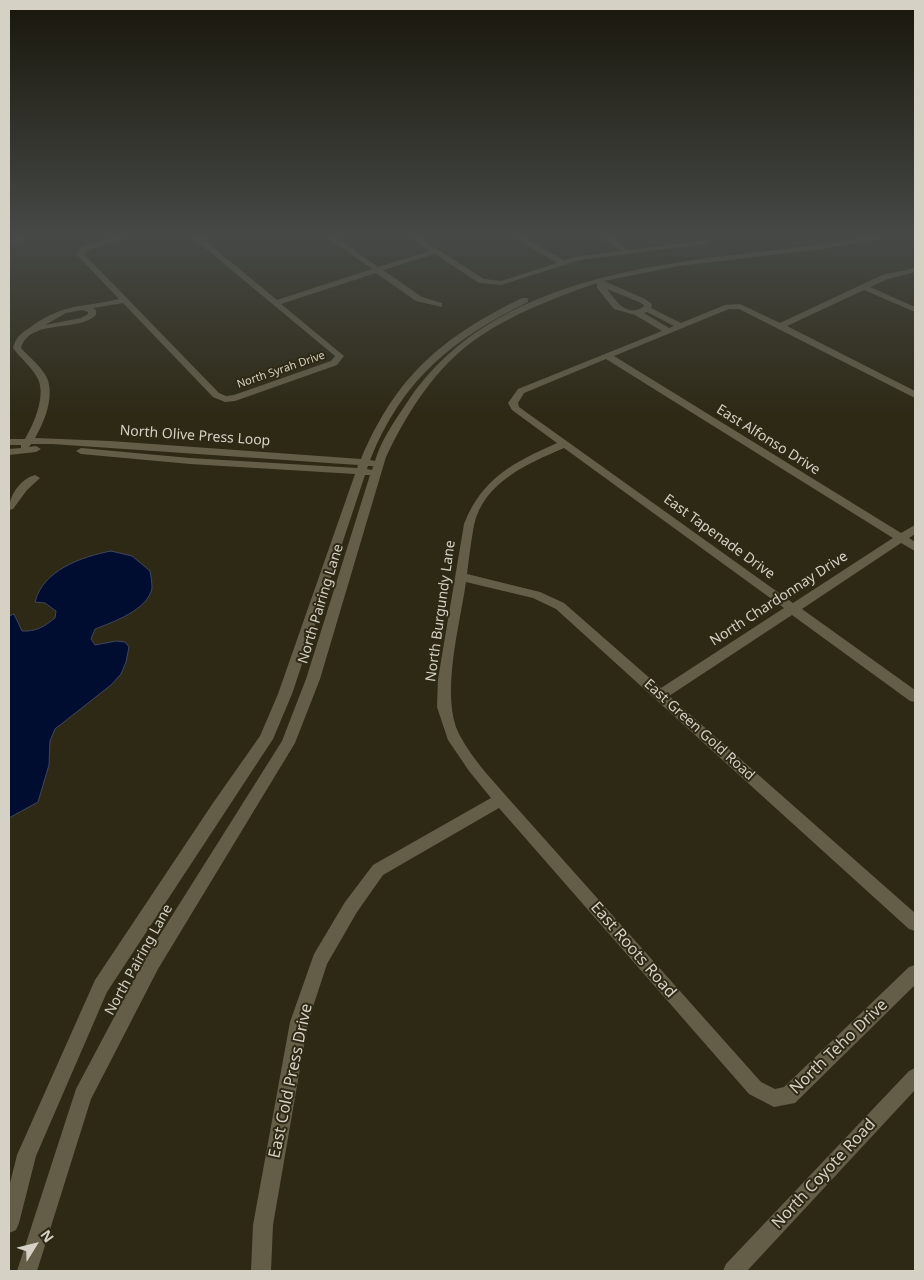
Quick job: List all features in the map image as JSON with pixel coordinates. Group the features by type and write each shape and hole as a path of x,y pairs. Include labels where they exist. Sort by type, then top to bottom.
{"street":[{"path":"269,298 275,303 291,298"},
{"path":"417,298 439,305"},
{"name":"North Pairing Lane","path":"9,1223 27,1155 101,986 218,808 266,739 285,694 363,467 380,426 404,388 445,349 496,314 530,298"},
{"name":"North Pairing Lane","path":"27,1271 83,1096 152,962 288,743 313,679 378,468 395,428 417,394 446,360 476,335 547,298"},
{"path":"611,298 615,306 637,313 669,331"},
{"path":"636,298 648,304 648,308 680,326"},
{"path":"780,326 841,298"},
{"path":"888,298 915,310"},
{"path":"24,446 36,428 44,403 43,379 17,348 20,338 36,329 57,313 72,307 99,306 125,300"},
{"path":"36,329 84,320 125,300"},
{"name":"North Syrah Drive","path":"125,300 216,395 225,399 235,398 334,363 340,356 275,303"},
{"path":"82,306 92,310 92,315"},
{"path":"607,356 728,306 740,306 915,395"},
{"path":"637,313 648,308"},
{"name":"East Tapenade Drive","path":"607,356 521,391 513,403 515,408 915,697"},
{"name":"East Alfonso Drive","path":"607,356 915,547"},
{"name":"North Olive Press Loop","path":"9,442 24,446 49,445 199,462 378,468"},
{"name":"North Burgundy Lane","path":"506,806 474,768 453,736 444,707 445,679 461,577 470,524 474,510 482,497 501,476 516,466 564,444"},
{"name":"North Olive Press Loop","path":"9,452 24,446"},
{"path":"9,507 23,488 35,478"},
{"name":"North Chardonnay Drive","path":"660,695 915,529"},
{"name":"East Green Gold Road","path":"461,577 536,595 560,606 915,923"},
{"name":"East Roots Road","path":"506,806 755,1088"},
{"name":"East Cold Press Drive","path":"261,1271 263,1225 300,1022 320,960 351,906 378,870 506,806"},
{"name":"North Teho Drive","path":"755,1088 774,1098 788,1096 915,973"},
{"name":"North Coyote Road","path":"733,1271 915,1077"}],"water":[{"path":"111,551 132,556 150,571 151,577 152,588 144,603 129,614 95,629 91,639 95,645 116,641 125,642 129,647 126,662 121,674 111,685 55,729 50,741 49,765 38,802 9,818 9,616 14,614 22,631 40,628 48,624 55,618 56,611 45,603 35,602 39,591 46,581 55,573 76,561"}]}
